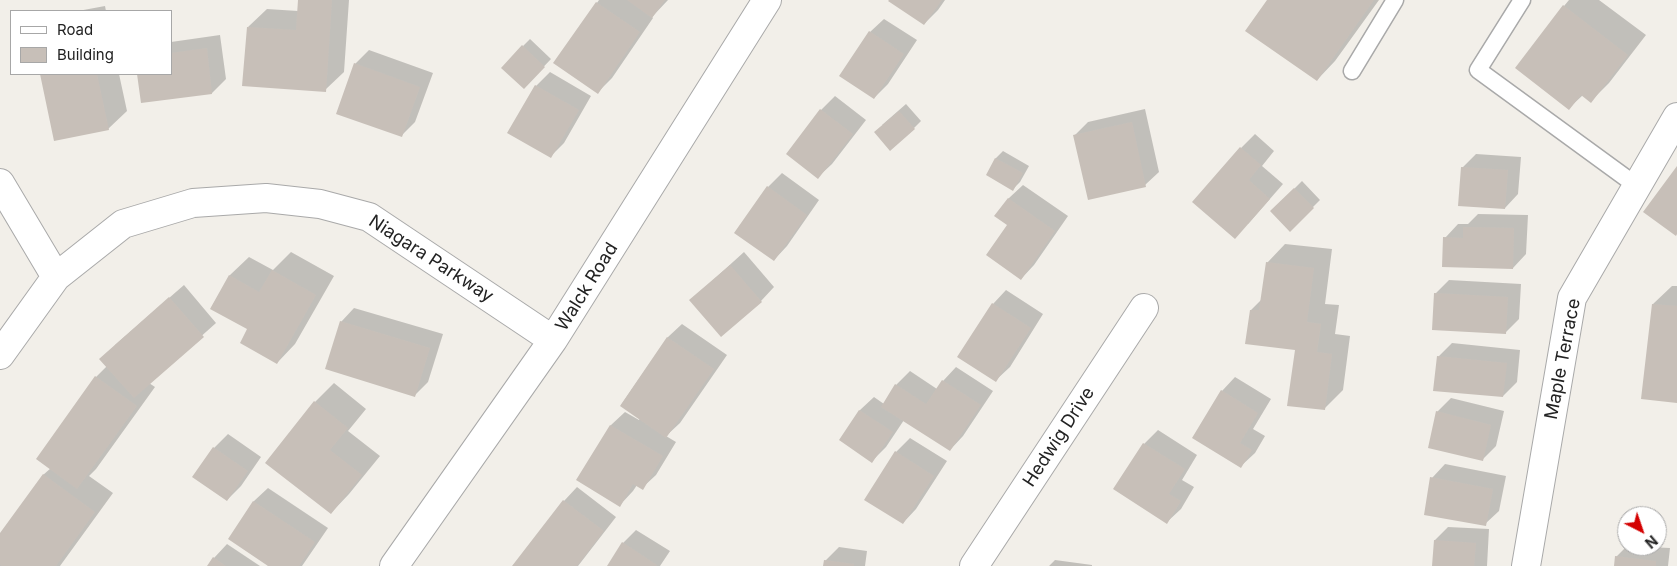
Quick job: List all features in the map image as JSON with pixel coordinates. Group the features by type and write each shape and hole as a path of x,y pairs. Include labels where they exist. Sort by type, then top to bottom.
{"street":[{"name":"Walck Road","path":"399,564 553,340 767,0"},
{"name":"Maple Terrace","path":"1526,566 1572,298 1677,116"},
{"path":"0,183 56,277"},
{"name":"Niagara Parkway","path":"0,355 56,277 123,224 193,203 266,198 320,204 369,217 553,340"},
{"name":"Hedwig Drive","path":"974,566 1144,308"}],"lane":[{"path":"1352,72 1395,0"},
{"path":"1522,0 1478,70 1637,186"}],"building":[{"path":"298,0 332,0 326,92 242,86 247,27 296,30"},
{"path":"627,0 665,0 652,18"},
{"path":"889,0 942,0 924,25"},
{"path":"1267,0 1374,0 1317,81 1245,31"},
{"path":"596,2 640,32 598,94 553,63"},
{"path":"1563,5 1628,55 1591,103 1581,95 1569,110 1515,68"},
{"path":"869,31 904,54 874,99 839,76"},
{"path":"522,45 545,67 524,89 501,68"},
{"path":"207,48 212,94 141,103 137,75 172,75 172,53"},
{"path":"354,63 420,87 402,137 336,114"},
{"path":"40,75 97,75 109,130 54,141"},
{"path":"535,85 579,110 551,158 507,133"},
{"path":"820,109 853,134 818,179 786,154"},
{"path":"899,111 915,129 890,151 874,132"},
{"path":"1132,122 1146,187 1088,200 1073,135"},
{"path":"1240,147 1261,165 1249,180 1270,199 1235,239 1192,202"},
{"path":"995,158 1023,173 1013,191 986,175"},
{"path":"1677,166 1677,234 1676,236 1643,212"},
{"path":"1461,167 1508,170 1505,209 1458,206"},
{"path":"767,186 807,215 774,261 734,233"},
{"path":"1294,188 1314,208 1290,232 1270,211"},
{"path":"1008,198 1055,231 1021,280 986,255 1007,225 994,216"},
{"path":"1463,227 1514,228 1513,269 1442,267 1443,237 1463,238"},
{"path":"1266,262 1314,268 1307,322 1321,324 1317,352 1332,354 1325,410 1287,406 1295,350 1245,344 1250,310 1259,310"},
{"path":"730,265 762,302 721,337 689,300"},
{"path":"272,270 316,295 277,364 240,343 247,329 210,309 229,275 259,292"},
{"path":"1434,293 1508,297 1506,334 1432,330"},
{"path":"169,297 204,337 134,398 99,359"},
{"path":"992,303 1031,328 996,382 957,357"},
{"path":"1652,304 1677,306 1677,403 1641,399"},
{"path":"340,321 430,348 415,397 325,369"},
{"path":"667,337 714,369 666,438 620,406"},
{"path":"1437,356 1507,363 1503,397 1433,391"},
{"path":"95,376 137,406 77,489 36,459"},
{"path":"942,380 981,405 950,451 881,407 895,384 926,404"},
{"path":"1221,390 1258,413 1240,443 1252,450 1241,468 1192,438"},
{"path":"314,401 348,428 330,450 362,475 331,514 265,463"},
{"path":"859,410 893,432 872,463 839,440"},
{"path":"1436,411 1491,425 1483,461 1428,448"},
{"path":"610,425 663,456 643,490 633,484 620,507 576,480"},
{"path":"1143,443 1185,469 1169,494 1181,501 1167,524 1113,489"},
{"path":"213,447 248,471 227,501 192,477"},
{"path":"895,451 934,476 903,524 864,500"},
{"path":"43,474 95,512 56,566 2,566 0,565 0,533"},
{"path":"1430,477 1493,489 1486,526 1424,515"},
{"path":"563,500 604,531 577,566 512,566"},
{"path":"253,501 315,542 299,566 268,566 228,539"},
{"path":"1434,540 1476,543 1474,566 1432,566"},
{"path":"622,542 657,565 607,566"},
{"path":"1615,556 1656,561 1656,566 1614,566"},
{"path":"213,557 226,566 207,566"},
{"path":"824,560 854,564 854,566 823,566"}]}
